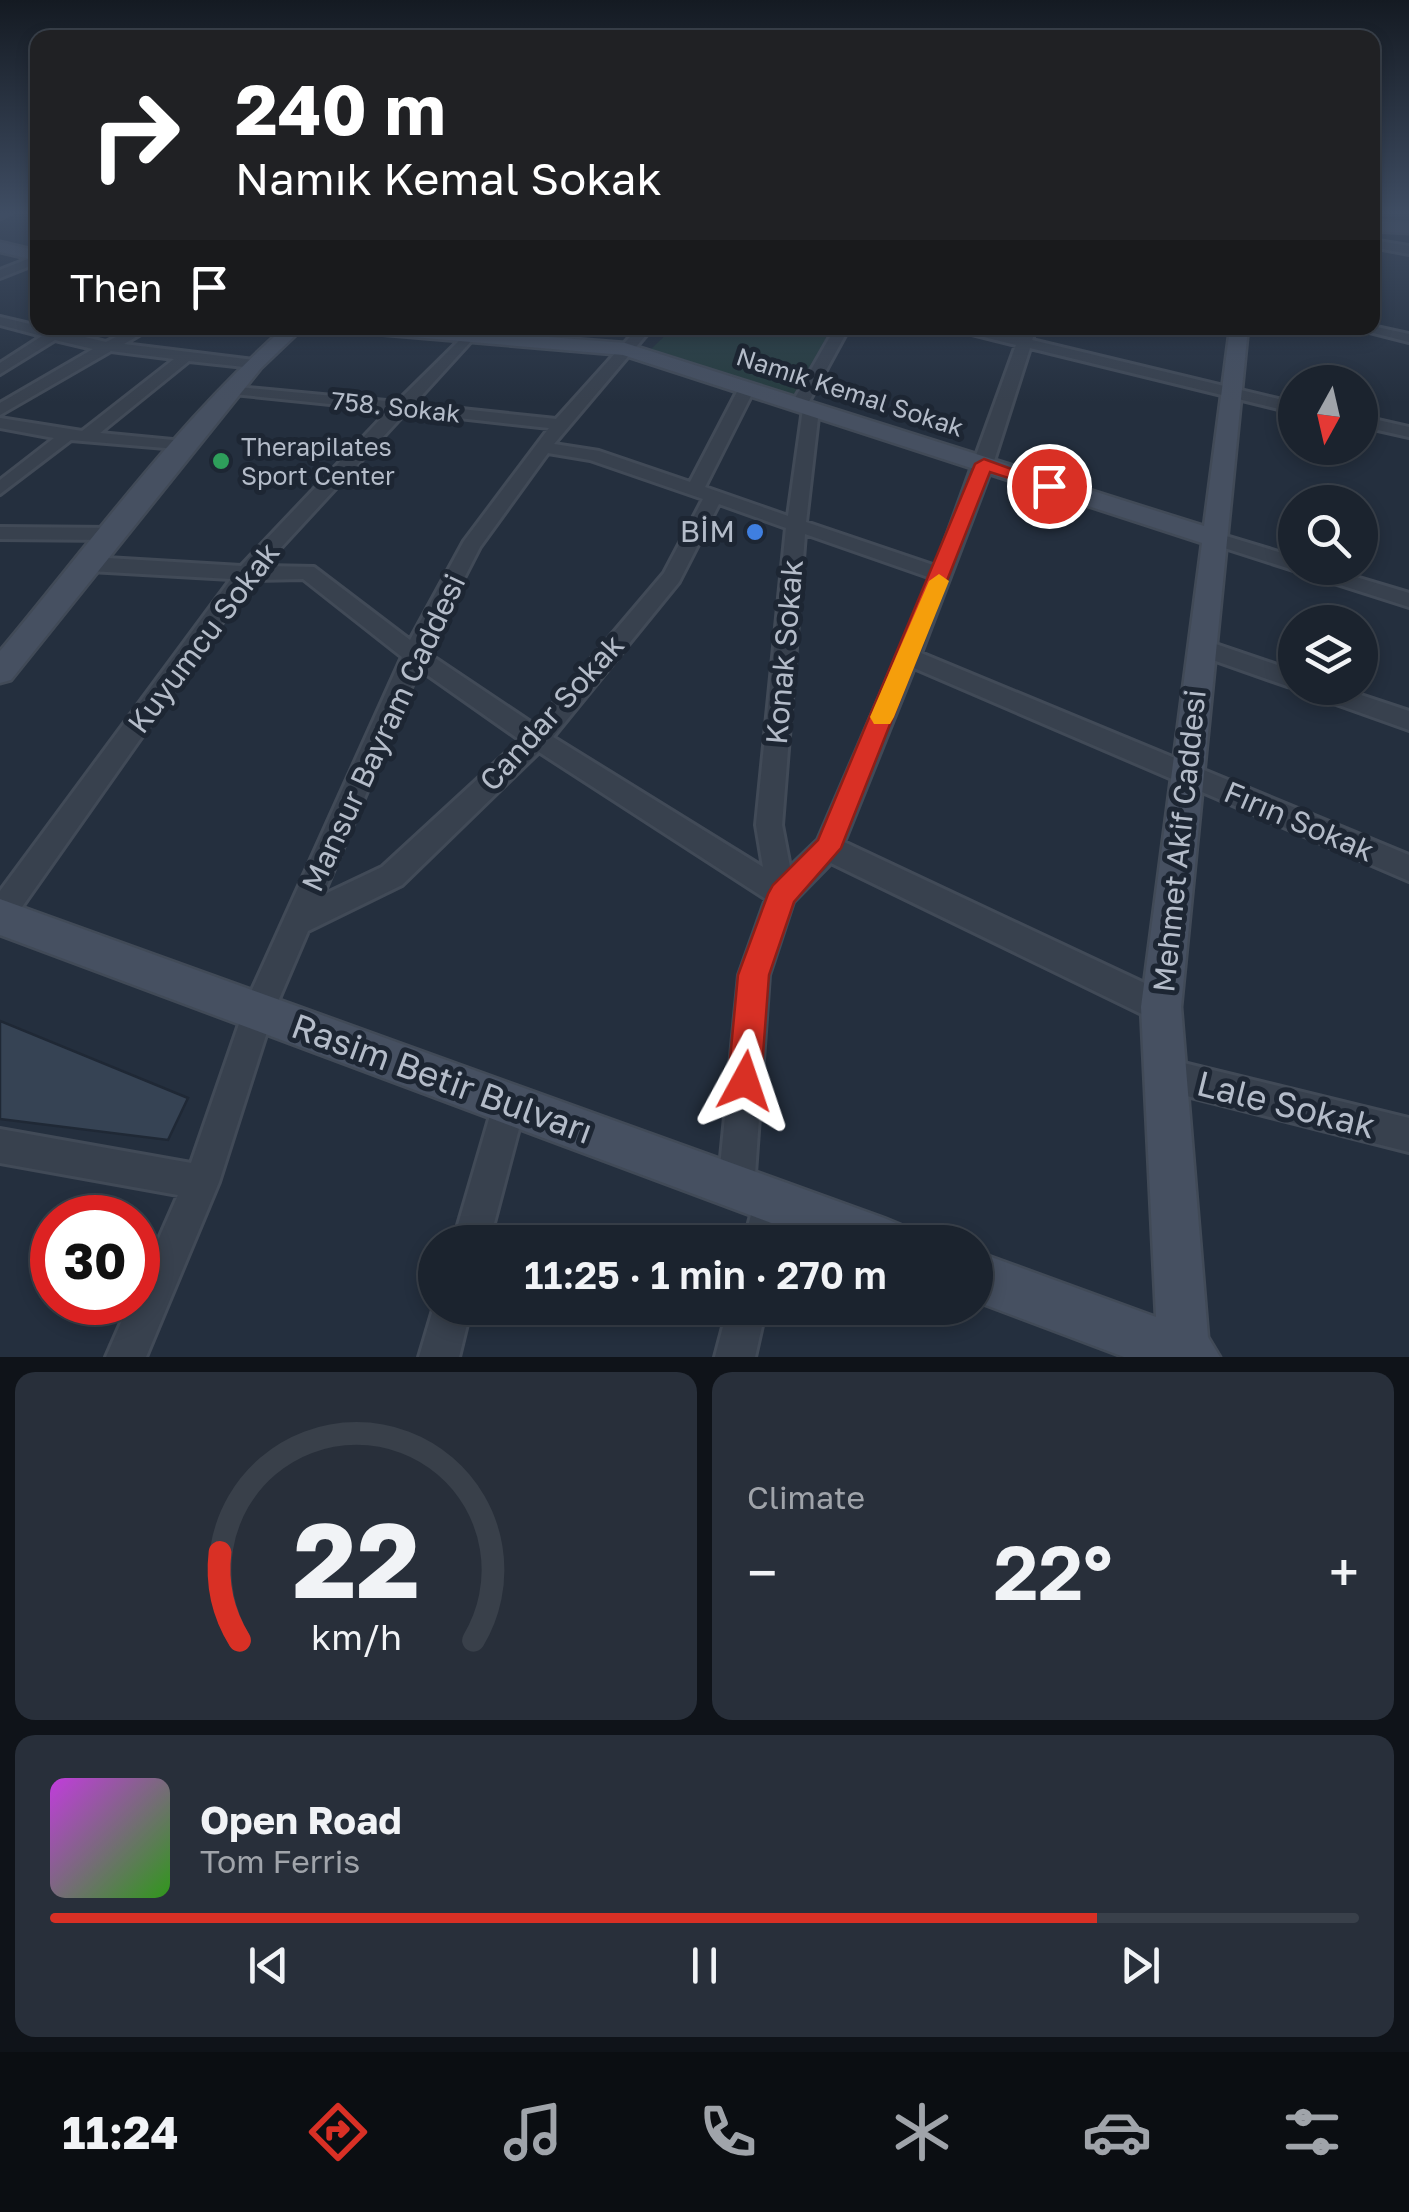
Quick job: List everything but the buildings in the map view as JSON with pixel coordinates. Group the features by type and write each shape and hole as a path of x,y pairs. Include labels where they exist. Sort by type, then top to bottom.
{"main road":[{"path":"0,672 183,446 254,364 286,335"},
{"name":"Namık Kemal Sokak","path":"523,335 625,348 1213,538"},
{"name":"Mehmet Akif Caddesi","path":"1187,1356 1161,1007 1238,335"},
{"name":"Rasim Betir Bulvarı","path":"0,916 510,1102 756,1210 816,1225"},
{"path":"993,1283 1187,1356"}],"street":[{"path":"0,321 30,330"},
{"path":"1380,332 1409,338"},
{"path":"49,335 254,364"},
{"path":"0,410 130,335"},
{"name":"Kuyumcu Sokak","path":"0,916 246,574 470,335"},
{"name":"Mansur Bayram Caddesi","path":"126,1357 202,1182 258,1012 414,656 471,545 560,424 637,335"},
{"name":"Konak Sokak","path":"782,894 769,824 805,407 839,335"},
{"path":"756,1210 754,975 782,894 828,848 942,575 1027,335 1278,404"},
{"path":"0,370 52,336"},
{"path":"0,489 186,356"},
{"name":"Candar Sokak","path":"298,921 392,876 537,739 672,577 747,388"},
{"name":"758. Sokak","path":"233,389 560,424"},
{"path":"0,422 76,436 183,446"},
{"path":"1378,426 1409,432"},
{"path":"544,447 593,455 942,575"},
{"path":"0,533 114,534"},
{"name":"Namık Kemal Sokak","path":"1213,538 1278,559"},
{"path":"90,564 246,574 308,572 414,656 782,894"},
{"path":"1360,585 1409,600"},
{"path":"1201,647 1278,674"},
{"name":"Fırın Sokak","path":"907,656 1409,868"},
{"path":"1364,705 1409,721"},
{"path":"828,848 1161,1007"},
{"name":"Lale Sokak","path":"1163,1074 1409,1135"},
{"path":"475,1225 510,1102"},
{"path":"0,1146 202,1182"},
{"path":"439,1357 447,1325"},
{"path":"735,1357 743,1325"}],"green space":[{"path":"666,335 828,335 793,397 651,349"}],"slow traffic":[{"path":"882,717 939,581"}],"place":[{"name":"Therapilates Sport Center","path":"221,461"},
{"name":"BİM","path":"755,532"}],"route":[{"path":"745,1081 754,975 782,894 828,848 984,464 1049,486"}]}
